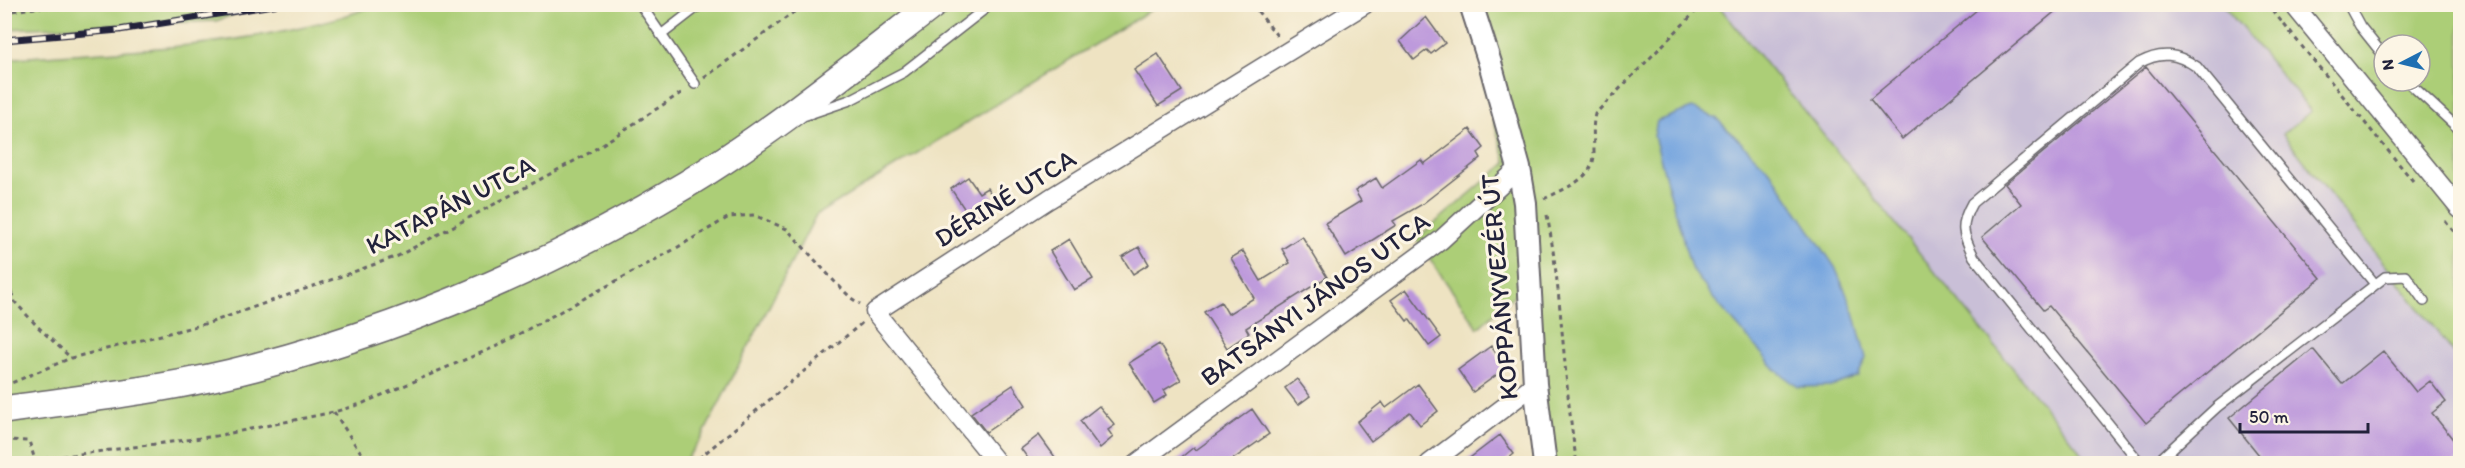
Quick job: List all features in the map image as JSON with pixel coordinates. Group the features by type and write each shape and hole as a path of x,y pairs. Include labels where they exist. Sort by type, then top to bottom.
{"main road":[{"path":"4,410 178,384 253,368 338,344 421,315 530,268 604,231 688,183 772,126 916,14 934,4"}],"street":[{"name":"DÉRINÉ UTCA","path":"875,312 1049,200 1365,4"},
{"name":"KOPPÁNYVEZÉR ÚT","path":"1471,4 1519,168 1525,203 1535,384 1545,464"},
{"path":"2293,4 2460,209"},
{"name":"BATSÁNYI JÁNOS UTCA","path":"1136,464 1441,240 1519,168"},
{"path":"875,312 998,464"},
{"path":"1429,464 1535,384"}],"lane":[{"path":"640,4 695,84"},
{"path":"661,35 701,4"},
{"path":"772,126 850,100 904,72 991,4"},
{"path":"2348,4 2360,26 2372,41"},
{"path":"2141,464 1974,257 1963,235 1964,216 1972,203 2139,63 2151,57 2173,54 2185,58 2197,67 2375,284"},
{"path":"2420,93 2460,130"},
{"path":"2155,464 2217,407 2385,277 2406,276 2424,301"}],"path":[{"path":"4,12 66,4"},
{"name":"KATAPÁN UTCA","path":"4,386 71,358 212,322 399,256 589,153 695,84 805,4"},
{"path":"1252,4 1290,52"},
{"path":"1525,203 1544,199 1569,187 1589,171 1594,163 1592,123 1598,109 1702,4"},
{"path":"2267,4 2416,185"},
{"path":"2438,212 2460,239"},
{"path":"4,440 29,441 35,460 216,435 334,412 361,404 497,346 663,256 729,217 754,215 787,229 851,298 875,312 692,464"},
{"path":"4,266 15,301 37,326 71,358"},
{"path":"334,412 358,449 373,464"}],"shaded area":[{"path":"1718,5 2223,5 2311,111 2283,134 2460,361 2460,463 2090,463"}],"green space":[{"path":"376,4 1159,5 816,215 701,439 683,463 5,464 5,59 151,49 224,41 327,21"},
{"path":"4,5 260,5 216,21 5,29"},
{"path":"1466,5 1718,5 2090,463 1535,463 1522,288 1478,328 1416,239 1506,163 1483,83 1489,76"},
{"path":"2223,5 2460,5 2460,361 2283,134 2311,111"}],"water":[{"path":"1692,108 1716,118 1771,172 1835,267 1854,312 1866,358 1858,376 1833,386 1798,387 1776,370 1713,298 1691,268 1654,136 1657,121"}],"building":[{"path":"1984,4 2064,4 1902,139 1870,99"},
{"path":"1426,17 1445,43 1431,54 1427,50 1414,60 1400,41"},
{"path":"1158,54 1182,91 1158,106 1134,70"},
{"path":"2146,67 2321,278 2146,423 2049,306 2043,310 1982,237 2021,204 2005,184"},
{"path":"1470,129 1484,148 1478,153 1481,158 1421,205 1393,221 1396,225 1346,257 1325,223 1361,201 1355,191 1376,178 1382,188 1421,160 1424,164"},
{"path":"968,177 979,193 987,188 998,203 972,220 951,189"},
{"path":"1302,236 1327,277 1246,328 1249,333 1227,348 1204,312 1221,302 1228,314 1254,298 1231,258 1243,251 1261,281 1290,263 1282,249"},
{"path":"1069,239 1093,279 1074,290 1050,251"},
{"path":"1139,247 1149,264 1133,274 1122,257"},
{"path":"1406,289 1441,337 1429,346 1391,300"},
{"path":"1159,344 1181,380 1164,390 1167,395 1154,403 1129,363"},
{"path":"1491,346 1506,368 1473,392 1458,370"},
{"path":"2313,349 2342,384 2383,351 2416,392 2430,381 2446,402 2432,413 2460,448 2460,457 2452,464 2248,464 2259,455 2229,418"},
{"path":"1297,379 1310,396 1298,405 1285,388"},
{"path":"1418,384 1438,411 1420,425 1410,412 1371,441 1357,422 1382,402 1386,408"},
{"path":"1013,385 1026,405 986,432 971,413"},
{"path":"1099,406 1115,425 1108,430 1113,437 1100,448 1080,421"},
{"path":"1252,409 1269,434 1226,464 1173,464 1194,447 1196,450"},
{"path":"1039,435 1060,464 1032,464 1021,449"},
{"path":"1500,435 1514,454 1502,464 1462,464"}],"railway":[{"path":"4,40 119,30 279,4"}]}
